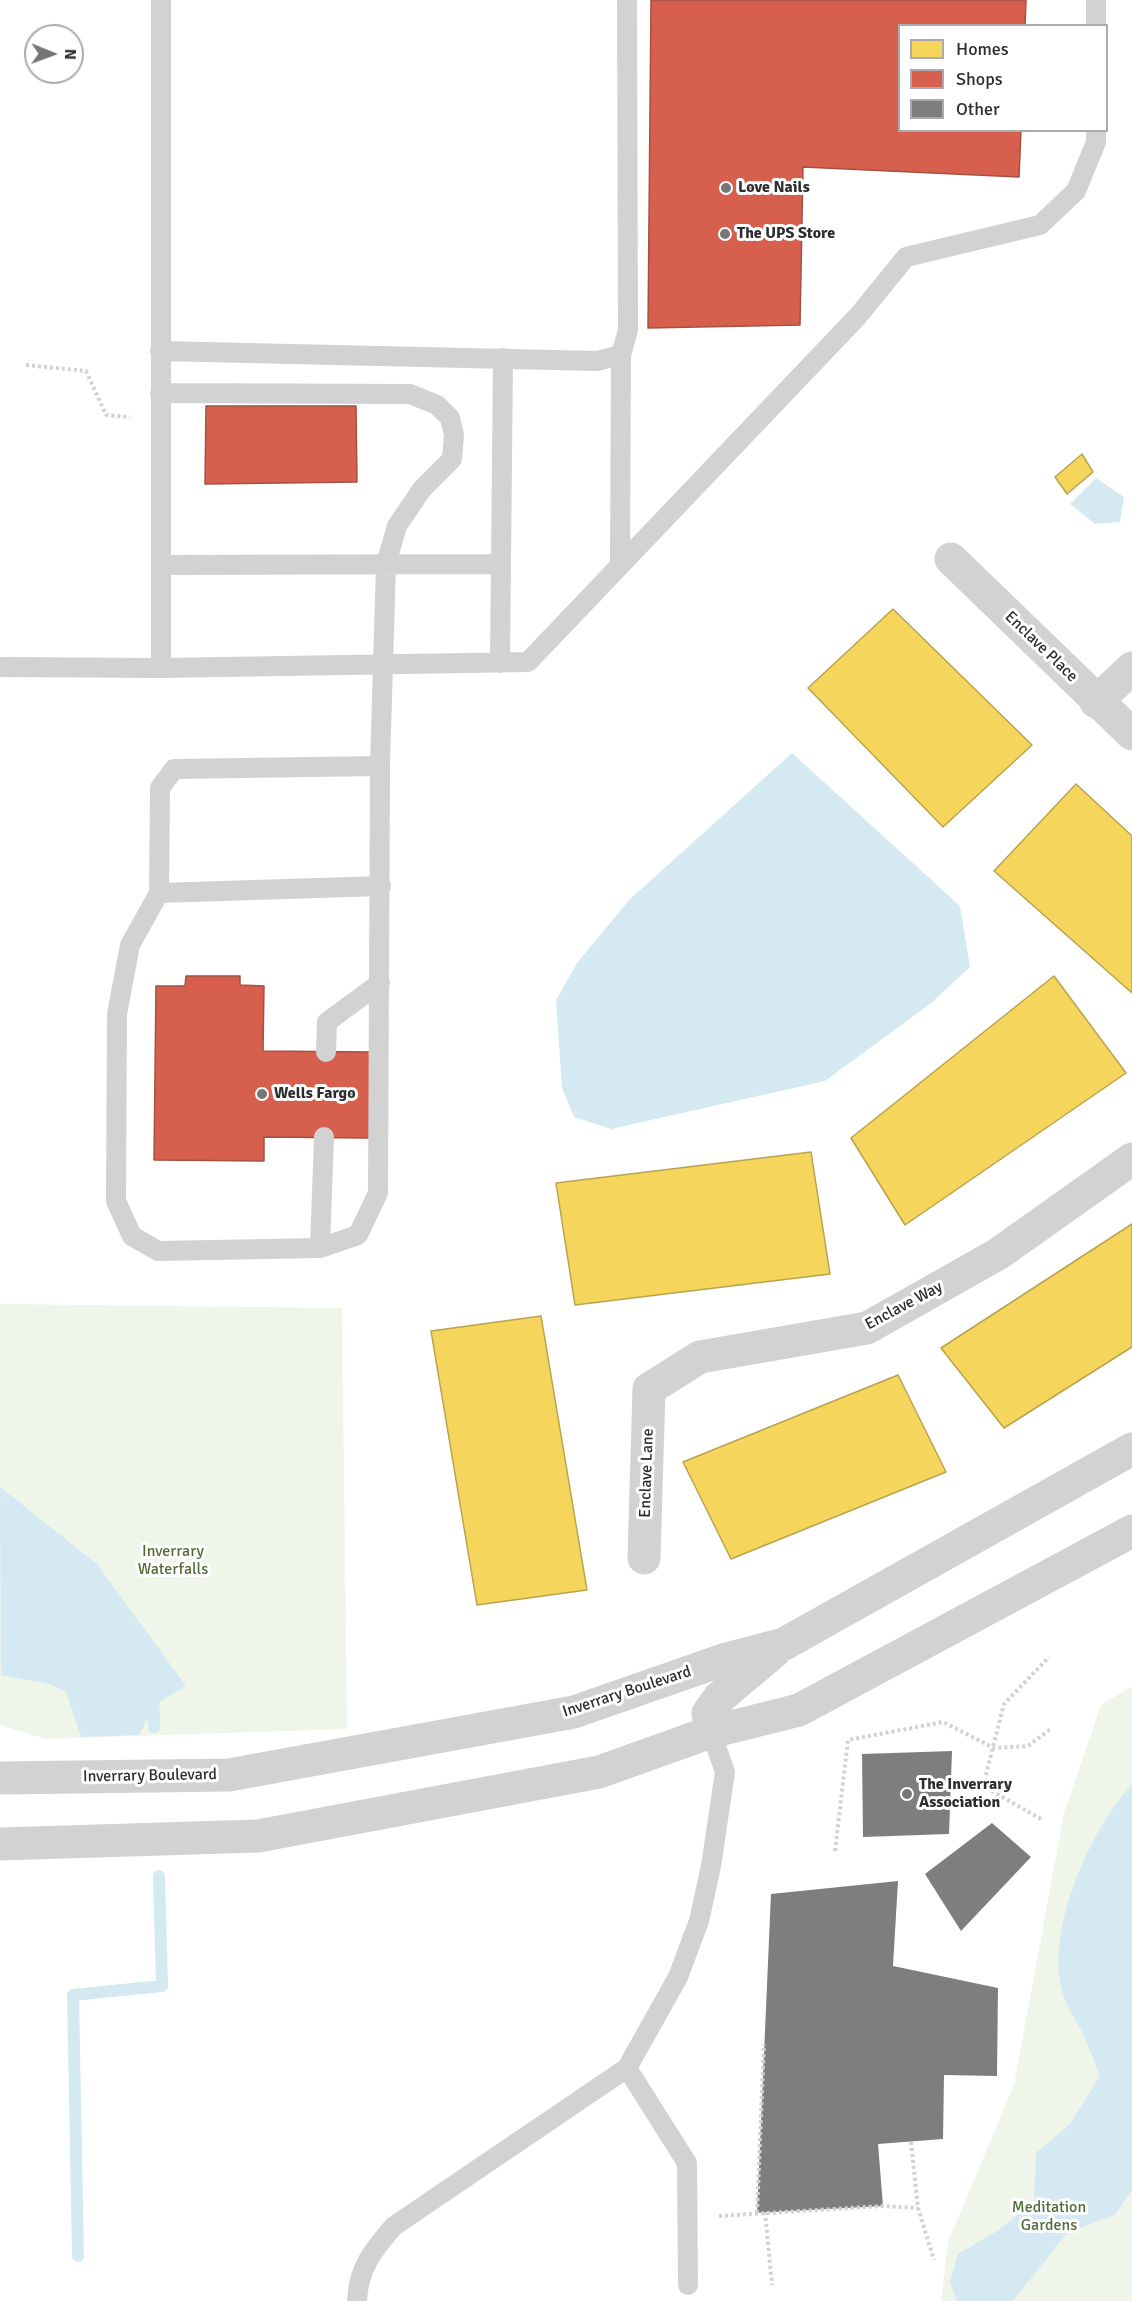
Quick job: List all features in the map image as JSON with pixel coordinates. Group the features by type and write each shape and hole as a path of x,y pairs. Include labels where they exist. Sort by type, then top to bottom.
{"street":[{"name":"Enclave Place","path":"951,559 1096,702 1132,734"},
{"path":"1096,702 1132,668"},
{"name":"Enclave Way","path":"649,1389 699,1357 867,1328 998,1254 1132,1159"},
{"name":"Enclave Lane","path":"644,1558 649,1389"},
{"name":"Inverrary Boulevard","path":"0,1779 230,1775 574,1712 723,1660 783,1644 1132,1449"},
{"path":"0,1844 258,1836 599,1772 711,1732 799,1710 1132,1531"},
{"path":"711,1732 708,1713 719,1698 783,1644"}],"lane":[{"path":"160,0 161,668"},
{"path":"620,566 621,356 628,330 627,0"},
{"path":"1096,0 1096,24"},
{"path":"0,666 161,668 528,662 858,316 906,257 1040,225 1076,190 1096,142 1096,132"},
{"path":"160,351 597,361 621,356"},
{"path":"500,663 503,358"},
{"path":"160,393 410,394 437,405 450,417 454,435 452,459 422,489 397,526 386,564 380,766 378,1192 358,1235 320,1248 158,1251 132,1236 117,1202 117,1014 130,945 159,892 160,788 174,769 380,766"},
{"path":"161,565 501,564"},
{"path":"159,892 381,886"},
{"path":"326,1052 327,1022 380,984"},
{"path":"320,1248 324,1137"},
{"path":"357,2301 357,2290 369,2254 394,2226 627,2068 678,1977 699,1921 711,1866 725,1772 711,1732"},
{"path":"627,2068 687,2163 688,2284"}],"path":[{"path":"26,365 86,371 106,415 138,418"},
{"path":"1041,1819 983,1786 1004,1704 1049,1657"},
{"path":"835,1851 848,1740 943,1722 994,1748 1028,1746 1052,1728"},
{"path":"757,2213 764,2044"},
{"path":"911,2142 918,2208 934,2260"},
{"path":"688,2218 883,2206 918,2208"},
{"path":"765,2212 772,2285"}],"green space":[{"name":"Inverrary Waterfalls","path":"0,1304 342,1308 347,1729 45,1739 0,1725"},
{"name":"Meditation Gardens","path":"1132,1686 1132,2301 941,2301 948,2242 1014,2085 1064,1813 1101,1705"}],"water":[{"path":"1096,478 1124,497 1120,522 1095,524 1070,504"},
{"path":"792,753 960,906 970,967 930,1004 825,1081 611,1129 574,1117 562,1088 556,1000 577,963 629,900"},
{"path":"0,1487 97,1564 186,1686 154,1705 139,1735 81,1737 66,1692 50,1684 1,1675"},
{"path":"1132,1784 1132,2190 1115,2215 1067,2233 1013,2301 957,2301 950,2282 958,2254 997,2231 1034,2202 1036,2153 1070,2124 1100,2076 1084,2035 1064,1997 1059,1972 1059,1944 1074,1884 1086,1855 1116,1804"}],"building: Homes":[{"path":"1082,454 1093,472 1067,494 1055,477"},
{"path":"893,609 1032,745 943,827 808,688"},
{"path":"1076,784 1132,836 1132,993 994,871"},
{"path":"1054,976 1126,1073 905,1225 851,1138"},
{"path":"811,1152 830,1274 575,1305 556,1183"},
{"path":"1132,1224 1132,1347 1004,1428 941,1348"},
{"path":"541,1316 587,1590 477,1605 431,1331"},
{"path":"898,1375 946,1472 731,1559 683,1462"}],"building: Shops":[{"path":"651,0 1026,0 1025,24 898,24 898,132 1021,132 1019,177 803,167 800,325 648,328"},
{"path":"206,406 356,406 357,482 205,484"},
{"name":"Wells Fargo","path":"186,976 240,976 240,985 264,986 263,1051 370,1052 369,1138 264,1137 264,1161 154,1160 156,986 185,986"}],"building: Other":[{"name":"The Inverrary Association","path":"952,1751 949,1834 863,1837 862,1754"},
{"path":"992,1823 1031,1857 961,1931 925,1874"},
{"path":"898,1881 893,1966 998,1988 997,2076 944,2075 943,2139 878,2144 883,2206 757,2213 771,1894"}],"waterway":[{"path":"153,1690 154,1727"},
{"path":"78,2256 73,1995 162,1986 159,1876"}],"place":[{"name":"Love Nails","path":"726,188"},
{"name":"The UPS Store","path":"725,234"},
{"name":"Wells Fargo","path":"262,1094"},
{"name":"The Inverrary Association","path":"907,1794"}]}
